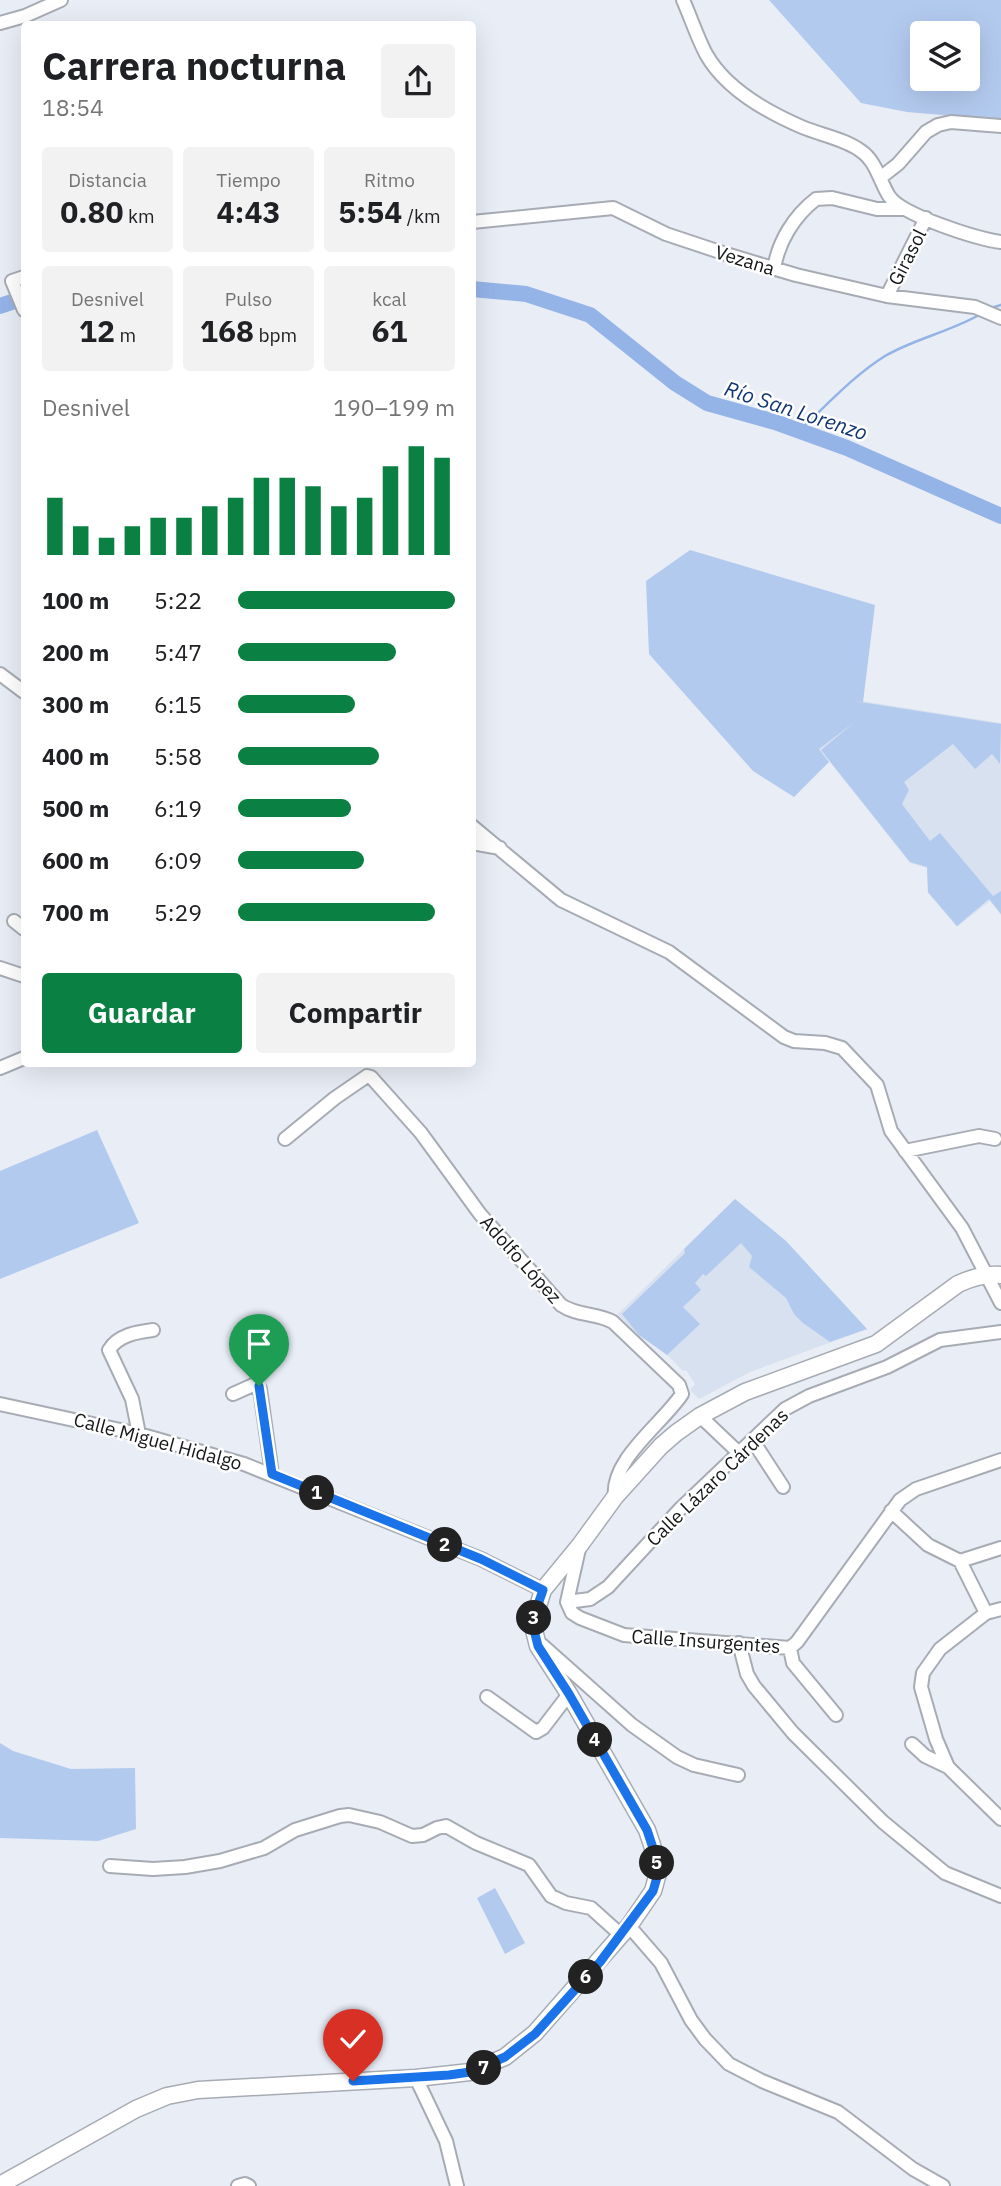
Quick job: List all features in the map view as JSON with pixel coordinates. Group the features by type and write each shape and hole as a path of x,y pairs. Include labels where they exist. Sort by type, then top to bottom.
{"main road":[{"path":"5,2185 136,2109 180,2093 470,2072 505,2057 535,2034 625,1931 653,1891 658,1874 657,1860 647,1830 536,1640 534,1616 543,1590 615,1497 661,1446 700,1416 772,1380 876,1344 958,1284 994,1275"}],"street":[{"path":"0,23 61,0"},
{"path":"683,0 705,53 717,71 731,84 760,105 800,126 863,152 875,166 890,198 904,209 977,237 1001,242"},
{"path":"880,178 898,164 926,132 938,125 951,122 1001,126"},
{"path":"774,269 778,246 816,199 832,198 877,209 904,209"},
{"name":"Vezana","path":"476,222 613,208 666,234 774,269 887,296 975,307 1001,317"},
{"name":"Girasol","path":"887,296 926,218"},
{"path":"0,674 21,690"},
{"path":"476,828 561,900 669,952 784,1037 842,1048 877,1084 891,1131 994,1275 1001,1303"},
{"path":"476,844 500,848"},
{"path":"0,968 21,975"},
{"path":"0,1068 21,1059"},
{"name":"Adolfo López","path":"285,1139 335,1098 367,1076 371,1077 421,1133 480,1214 561,1305 614,1322 680,1385 682,1394 678,1400 624,1463 615,1485 615,1497"},
{"path":"905,1151 979,1136 995,1139"},
{"path":"139,1434 132,1399 109,1350 113,1344 130,1334 153,1330"},
{"name":"Calle Lázaro Cárdenas","path":"567,1602 582,1601 603,1592 668,1521 754,1441 772,1419 809,1396 887,1367 940,1340 1001,1332"},
{"path":"233,1394 253,1385 260,1389 272,1474"},
{"name":"Calle Miguel Hidalgo","path":"0,1404 139,1434 211,1453 272,1474 471,1555 543,1590"},
{"path":"700,1416 739,1453"},
{"path":"754,1441 783,1488"},
{"name":"Calle Insurgentes","path":"567,1602 572,1613 613,1633 790,1648 900,1500 916,1489 1001,1460"},
{"path":"891,1511 928,1545 960,1561 986,1613"},
{"path":"567,1602 580,1545"},
{"path":"960,1561 1001,1548"},
{"path":"948,1767 936,1739 925,1702 922,1680 940,1649 986,1613 1001,1609"},
{"path":"536,1640 623,1718 677,1756 694,1765 738,1775"},
{"path":"739,1643 750,1681 793,1733 883,1822 944,1873 1001,1896"},
{"path":"790,1648 793,1663 836,1715"},
{"path":"487,1696 536,1732 543,1728 569,1694"},
{"path":"912,1744 925,1756 948,1767 1001,1819"},
{"path":"110,1866 162,1869 220,1861 264,1847 295,1830 340,1816 349,1815 380,1822 412,1836 423,1835 446,1826 476,1843 529,1865 551,1896 566,1903 591,1908 625,1931 661,1964 691,2020 729,2064 762,2081 838,2112 913,2169 943,2186"},
{"path":"416,2078 446,2141 457,2186"},
{"path":"238,2186 249,2186"}],"shaded area":[{"path":"769,0 1001,0 1001,120 907,112 861,103"},
{"path":"690,550 875,605 863,702 854,701 1001,724 1000,764 992,754 975,769 953,744 904,782 909,790 902,804 930,841 940,833 993,896 1001,891 1001,914 989,899 957,926 928,892 927,867 910,862 821,750 856,721 819,749 829,762 794,797 753,771 649,654 646,581"},
{"path":"830,696 1001,723 1001,915 990,901 957,927 928,893 927,868 910,863 797,721"},
{"path":"97,1130 139,1223 0,1279 0,1171"},
{"path":"735,1199 786,1241 867,1329 750,1372 699,1399 690,1390 695,1384 686,1370 683,1371 650,1337 647,1340 639,1338 618,1314"},
{"path":"735,1199 786,1241 867,1329 830,1342 803,1323 794,1314 786,1298 749,1267 752,1256 741,1243 695,1283 701,1290 683,1307 700,1324 667,1355 639,1335 622,1314 685,1253 684,1249"},
{"path":"0,1743 13,1751 71,1769 135,1768 136,1829 98,1841 0,1838"},
{"path":"495,1888 525,1943 505,1954 477,1898"}],"waterway":[{"name":"Río San Lorenzo","path":"476,289 526,294 590,315 675,383 707,403 775,422 847,448 1001,516"},
{"name":"Río San Lorenzo","path":"0,306 21,299"},
{"path":"991,308 1001,305"},
{"path":"799,431 851,382 885,356 979,315"}],"route":[{"path":"259,1386 272,1474 481,1559 543,1590 534,1616 538,1646 569,1694 647,1830 657,1860 657,1883 629,1926 600,1962 520,2047 488,2066 470,2072 353,2081"}]}
